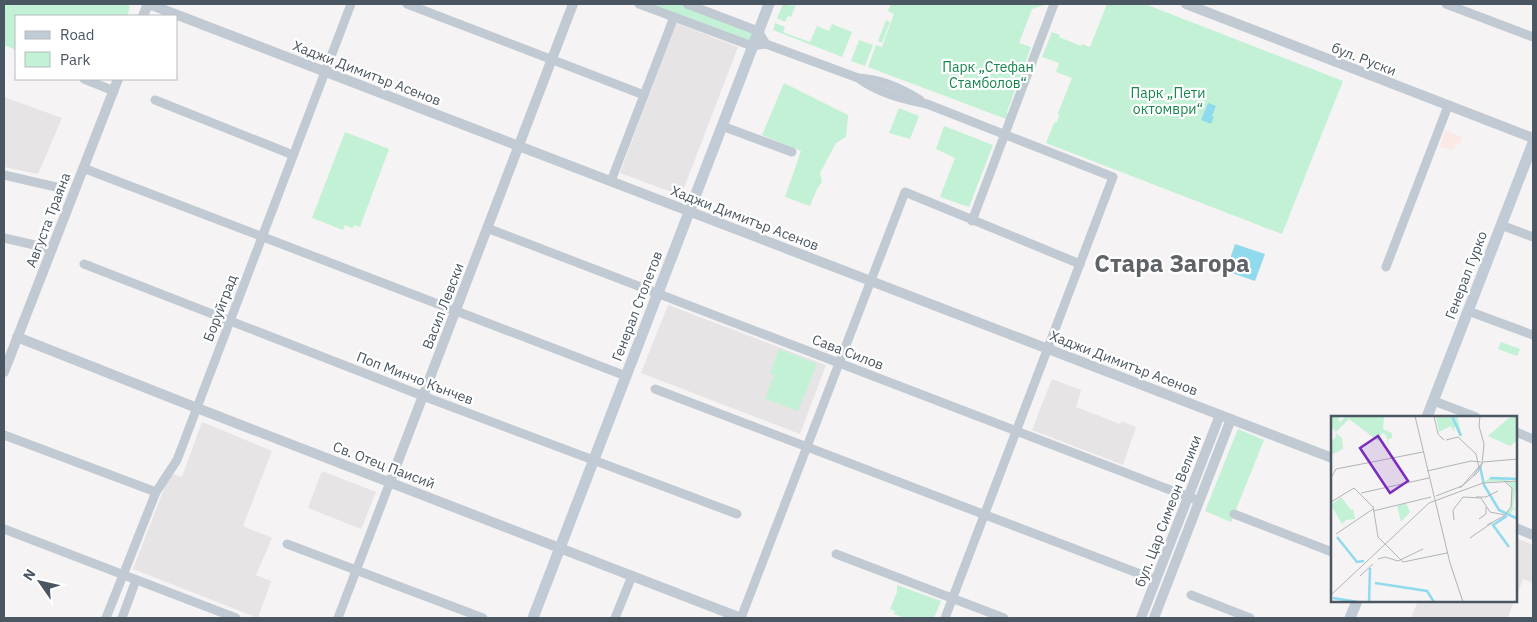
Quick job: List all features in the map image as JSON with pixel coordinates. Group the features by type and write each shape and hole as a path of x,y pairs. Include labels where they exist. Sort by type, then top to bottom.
{"main road":[{"name":"Генерал Столетов","path":"533,618 769,4"},
{"name":"Генерал Гурко","path":"1428,416 1533,143"},
{"path":"1350,618 1357,602"}],"street":[{"name":"Хаджи Димитър Асенов","path":"148,4 177,15"},
{"name":"Боруйград","path":"106,618 156,492 177,460 351,4"},
{"path":"407,4 644,95"},
{"name":"Васил Левски","path":"338,618 573,4"},
{"path":"639,4 752,46 766,44 871,82 1113,177 944,618"},
{"path":"687,4 758,30 766,44"},
{"path":"972,221 1054,4"},
{"name":"бул. Руски","path":"1186,4 1533,138"},
{"path":"1446,4 1533,38"},
{"name":"Хаджи Димитър Асенов","path":"178,15 1331,458"},
{"path":"611,181 674,17"},
{"path":"87,80 114,90"},
{"name":"Августа Траяна","path":"4,372 118,80"},
{"path":"155,100 293,154"},
{"path":"1386,268 1448,106"},
{"path":"722,126 792,152"},
{"path":"83,168 626,376"},
{"path":"4,175 56,188"},
{"path":"741,618 906,192 972,221 1080,264"},
{"path":"1501,225 1533,237"},
{"name":"Сава Силов","path":"487,228 1199,501"},
{"path":"4,238 52,249"},
{"name":"Поп Минчо Кънчев","path":"84,264 423,396 737,514"},
{"path":"1468,311 1533,335"},
{"name":"Св. Отец Паисий","path":"17,336 197,408 741,618"},
{"path":"655,389 1156,580"},
{"path":"1434,401 1473,416"},
{"name":"бул. Цар Симеон Велики","path":"1141,618 1220,415"},
{"name":"бул. Цар Симеон Велики","path":"1154,618 1231,419"},
{"path":"1517,432 1533,439"},
{"path":"4,435 156,492"},
{"path":"1234,514 1331,552"},
{"path":"1517,528 1533,535"},
{"path":"4,529 236,618"},
{"path":"288,544 483,618"},
{"path":"836,554 1004,618"},
{"path":"615,618 632,576"},
{"path":"122,618 136,580"},
{"path":"1191,595 1250,618"}],"shaded area":[{"path":"676,23 738,47 682,193 677,194 620,173"},
{"path":"4,97 62,118 38,174 4,167"},
{"path":"1445,130 1462,137 1459,144 1456,143 1454,150 1440,147"},
{"path":"668,305 826,365 800,434 641,373"},
{"path":"1052,379 1081,390 1076,407 1120,424 1121,421 1136,427 1123,465 1032,430"},
{"path":"202,422 272,451 243,526 272,538 256,575 271,581 258,618 133,569 170,473 182,477"},
{"path":"322,471 376,492 361,529 308,508"},
{"path":"1517,538 1533,545 1533,583 1523,579 1517,594"},
{"path":"1418,602 1514,602 1508,618 1411,618"}],"green space":[{"path":"4,4 127,4 130,7 127,15 15,15 15,50 4,45"},
{"path":"640,4 687,4 758,31 752,46"},
{"path":"783,4 793,6 796,4 791,17 788,16 785,22 777,18"},
{"name":"Парк „Стефан Стамболов“","path":"891,4 1047,4 1032,9 1019,43 1031,47 1006,119 868,67 876,45 882,47 894,14 888,11"},
{"name":"Парк „Пети октомври“","path":"1107,4 1145,4 1343,81 1282,234 1046,143 1054,123 1057,122 1058,113 1072,78 1056,72 1059,63 1042,57 1052,32 1081,46 1082,44 1090,47"},
{"path":"886,20 890,22 882,43 878,41"},
{"path":"775,23 785,27 783,32 810,42 817,26 829,31 832,24 852,32 842,57 773,30"},
{"path":"859,40 873,45 865,66 851,61"},
{"path":"784,83 848,115 846,137 836,143 820,173 822,182 810,206 785,197 801,151 762,135"},
{"path":"899,108 919,116 910,139 889,133"},
{"path":"944,126 993,145 969,207 940,197 955,158 936,149"},
{"path":"345,132 389,149 360,227 355,225 352,228 345,225 343,230 312,218"},
{"path":"1501,342 1520,349 1517,356 1498,349"},
{"path":"779,349 817,364 798,411 765,399 774,375 770,373"},
{"path":"1238,429 1264,440 1231,522 1205,511"},
{"path":"897,585 941,601 934,618 905,618 894,614 895,611 890,609 897,592"}],"water":[{"path":"1208,103 1216,106 1211,124 1201,120"},
{"path":"1235,244 1265,254 1255,281 1226,271"}],"district":[{"name":"Стара Загора","path":"1172,263"}]}
